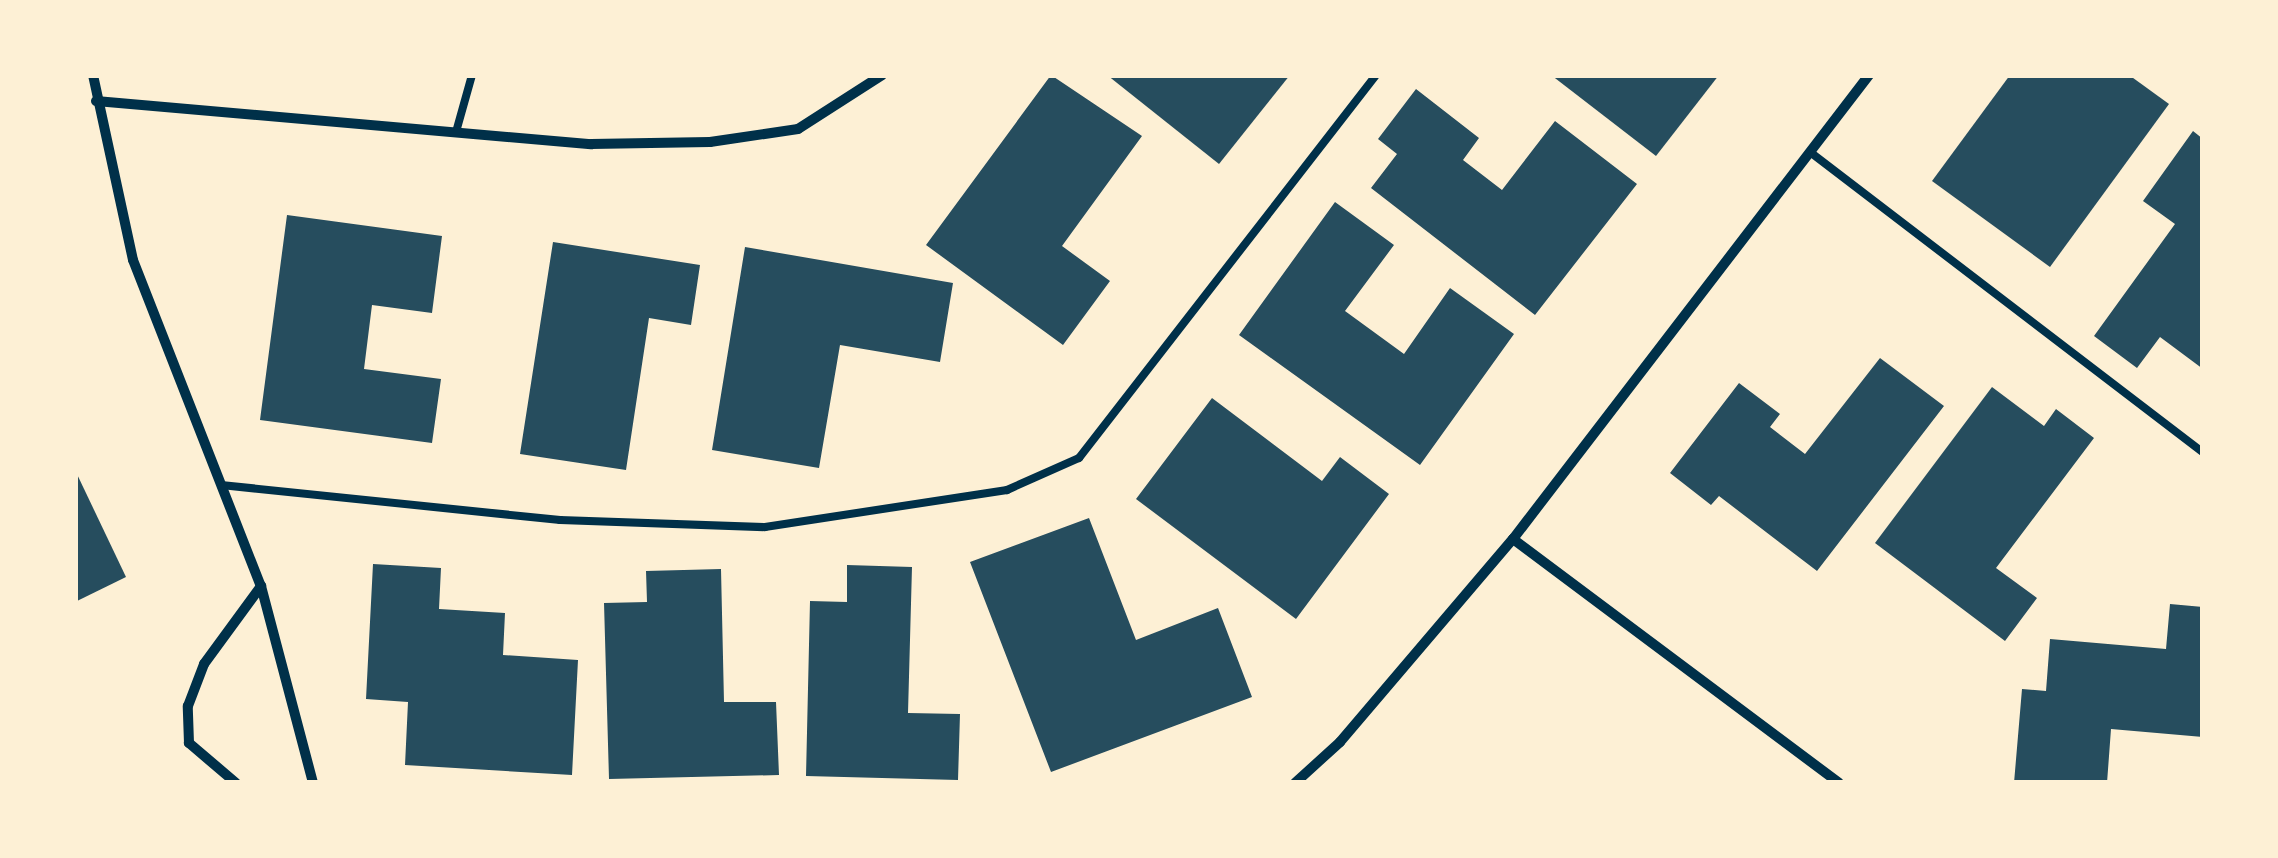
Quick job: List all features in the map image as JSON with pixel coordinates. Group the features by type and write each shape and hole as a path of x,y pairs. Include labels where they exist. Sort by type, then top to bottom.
{"street":[{"path":"93,75 132,260 216,484 260,586 313,783"},
{"path":"96,101 591,144 710,142 798,129 882,75"},
{"path":"1295,783 1340,742 1513,538 1869,75"},
{"path":"1513,538 1839,783"},
{"path":"236,783 189,743 188,706 204,664 260,586"}],"lane":[{"path":"456,132 472,75"},
{"path":"216,484 560,520 765,527 1007,490 1079,458 1376,75"},
{"path":"1810,152 2203,453"}],"building":[{"path":"1051,75 1142,136 1062,246 1110,281 1063,345 926,245"},
{"path":"1107,75 1290,75 1219,164"},
{"path":"1551,75 1719,75 1656,156"},
{"path":"2010,75 2129,75 2169,104 2050,267 1932,181"},
{"path":"1416,89 1479,138 1463,160 1502,190 1555,121 1637,184 1535,315 1371,188 1397,154 1378,139"},
{"path":"2193,131 2203,139 2203,369 2160,337 2137,368 2094,336 2175,224 2143,201"},
{"path":"1335,202 1394,245 1345,311 1404,354 1450,288 1514,334 1420,465 1239,335"},
{"path":"287,215 442,236 432,313 372,305 364,369 441,379 432,443 260,420"},
{"path":"553,242 700,265 691,325 649,318 626,470 520,454"},
{"path":"745,247 953,283 940,362 840,345 819,468 712,450"},
{"path":"1880,358 1944,406 1817,571 1719,496 1711,505 1670,473 1739,383 1780,414 1770,427 1805,454"},
{"path":"1992,387 2044,426 2056,409 2094,438 1996,568 2037,598 2005,641 1875,543"},
{"path":"1212,398 1322,481 1340,457 1389,494 1296,619 1136,499"},
{"path":"75,470 126,577 75,602"},
{"path":"1089,518 1136,640 1218,608 1252,697 1051,772 970,562"},
{"path":"373,564 441,568 439,609 505,613 503,655 578,660 572,775 405,765 408,702 366,699"},
{"path":"847,565 912,567 908,713 960,714 958,780 806,776 810,601 847,602"},
{"path":"721,569 724,702 776,702 779,775 609,779 604,603 647,602 646,571"},
{"path":"2170,604 2203,607 2203,737 2111,729 2107,783 2014,783 2022,689 2046,691 2050,639 2166,649"}]}
